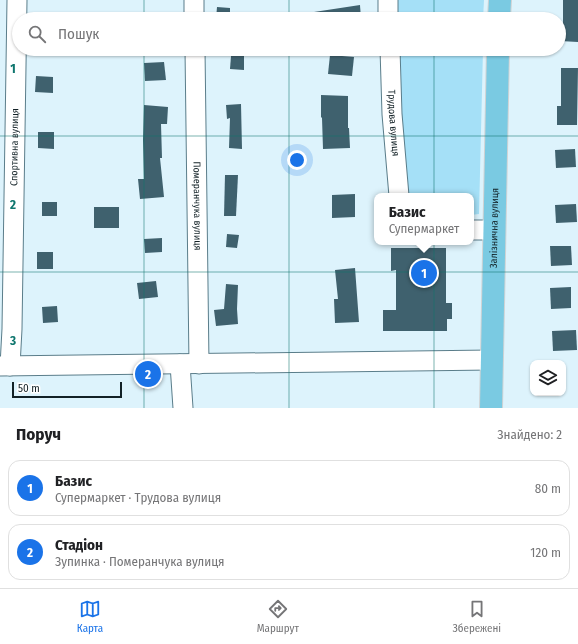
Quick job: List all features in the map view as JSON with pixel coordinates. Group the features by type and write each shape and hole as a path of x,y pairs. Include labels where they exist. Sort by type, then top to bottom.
{"main road":[{"path":"499,12 500,0"},
{"name":"Залізнична вулиця","path":"491,408 498,56"}],"street":[{"name":"Спортивна вулиця","path":"17,0 17,12"},
{"path":"194,0 194,12"},
{"path":"388,0 388,12"},
{"name":"Спортивна вулиця","path":"5,366 12,329 16,56"},
{"name":"Померанчука вулиця","path":"195,56 199,364"},
{"name":"Трудова вулиця","path":"390,56 392,114 399,193"},
{"path":"474,230 494,230"},
{"path":"5,366 492,360"},
{"path":"180,364 183,408"}],"shaded area":[{"path":"394,0 484,0 483,12 395,12"},
{"path":"397,56 483,56 479,214 474,215 474,193 406,193"}],"building":[{"path":"563,0 578,0 578,42 566,41 566,12 563,12"},
{"path":"360,5 360,12 314,12"},
{"path":"217,7 230,8 230,12 217,12"},
{"path":"231,56 244,56 244,70 230,69"},
{"path":"330,56 354,57 352,76 328,74"},
{"path":"164,62 166,80 145,81 144,63"},
{"path":"561,68 578,68 577,125 557,125 557,106 561,106"},
{"path":"36,76 53,77 53,93 35,92"},
{"path":"321,95 348,96 348,128 350,148 323,149"},
{"path":"241,104 242,149 229,148 230,118 227,119 226,105"},
{"path":"144,105 168,107 167,124 161,124 162,158 160,158 164,197 140,199 138,179 144,179"},
{"path":"38,132 54,132 54,149 38,148"},
{"path":"575,149 576,167 556,168 555,150"},
{"path":"225,175 238,175 236,216 224,216"},
{"path":"355,194 355,217 332,218 332,195"},
{"path":"42,202 57,202 57,216 42,216"},
{"path":"576,204 577,222 556,223 555,205"},
{"path":"94,207 119,207 119,228 94,228"},
{"path":"227,234 239,235 237,248 226,247"},
{"path":"162,238 162,252 145,253 144,239"},
{"path":"550,246 571,246 572,265 551,266"},
{"path":"391,248 446,248 446,303 452,303 452,319 447,319 447,331 383,331 383,310 396,310 396,270 391,271"},
{"path":"37,252 53,252 53,269 37,269"},
{"path":"355,268 359,322 335,323 334,299 338,299 335,270"},
{"path":"156,281 158,297 139,299 137,283"},
{"path":"226,284 238,285 238,324 216,326 214,310 224,309"},
{"path":"571,287 571,308 551,309 550,288"},
{"path":"57,306 58,322 43,323 42,307"},
{"path":"576,330 577,350 553,351 552,331"}],"place":[{"name":"Базис","path":"424,273"},
{"name":"Стадіон","path":"148,374"}]}
